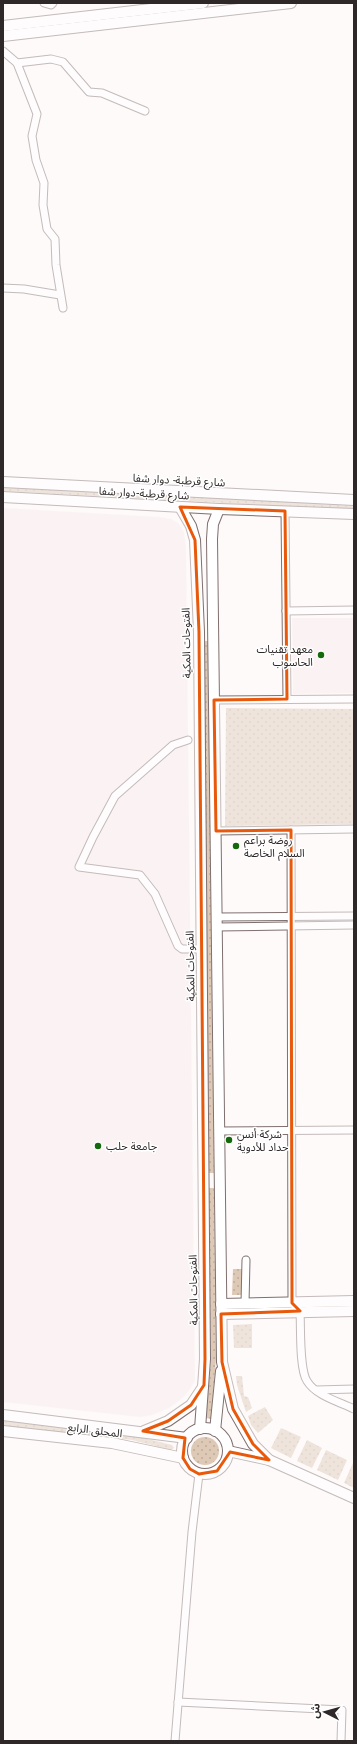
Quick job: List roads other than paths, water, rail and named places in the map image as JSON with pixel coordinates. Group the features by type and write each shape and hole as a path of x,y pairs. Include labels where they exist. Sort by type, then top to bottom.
{"street":[{"path":"44,3 51,5 53,3"},
{"path":"3,36 48,26 203,3"},
{"path":"3,26 48,26 291,3"},
{"path":"3,51 17,63 37,114 32,136 36,160 44,183 43,205 47,229 55,239 56,265 63,308"},
{"path":"17,63 51,59 63,62 89,92 102,93 145,111"},
{"path":"3,288 24,289 60,295"},
{"name":"شارع قرطبة- دوار شفا","path":"3,482 308,499 354,500"},
{"name":"شارع قرطبة-دوار شفا","path":"3,497 219,509 354,514"},
{"path":"307,512 308,499"},
{"name":"الفتوحات المكية","path":"180,507 191,526 195,540 198,632 206,1359 200,1429"},
{"path":"215,1431 222,1362 212,534 213,524 219,509"},
{"path":"285,511 287,699"},
{"path":"286,611 354,610"},
{"path":"198,632 214,632"},
{"path":"214,700 354,699"},
{"path":"188,740 174,745 115,796 92,837 79,867 140,875 155,894 178,946 182,949 202,949"},
{"path":"216,831 354,829"},
{"path":"291,830 292,1304 300,1311 302,1368 306,1381 316,1390 354,1409"},
{"path":"217,922 291,916 354,916"},
{"path":"217,922 291,926 354,925"},
{"path":"219,1132 354,1130"},
{"path":"204,1180 220,1180"},
{"path":"245,1304 246,1260"},
{"path":"221,1309 245,1304 292,1304 354,1301"},
{"path":"221,1309 354,1311"},
{"path":"222,1362 233,1409 253,1444 269,1460"},
{"path":"142,1431 168,1421 191,1405 204,1385"},
{"path":"316,1390 354,1389"},
{"path":"3,1415 142,1431 187,1438"},
{"path":"208,1428 215,1431 225,1439 228,1451 224,1464 217,1471 209,1474 199,1474 190,1469 183,1458 182,1450 187,1438 192,1432 208,1428"},
{"name":"المحلق الرابع","path":"3,1431 112,1443 183,1458"},
{"path":"228,1451 269,1460 354,1498"},
{"path":"175,1741 192,1532 199,1474"},
{"path":"178,1702 342,1710 341,1741"}],"place":[{"name":"معهد تقنيات الحاسوب","path":"321,655"},
{"name":"روضة براعم السلام الخاصة","path":"236,846"},
{"name":"شركة أنس حداد للأدوية","path":"229,1140"},
{"name":"جامعة حلب","path":"98,1146"}]}
